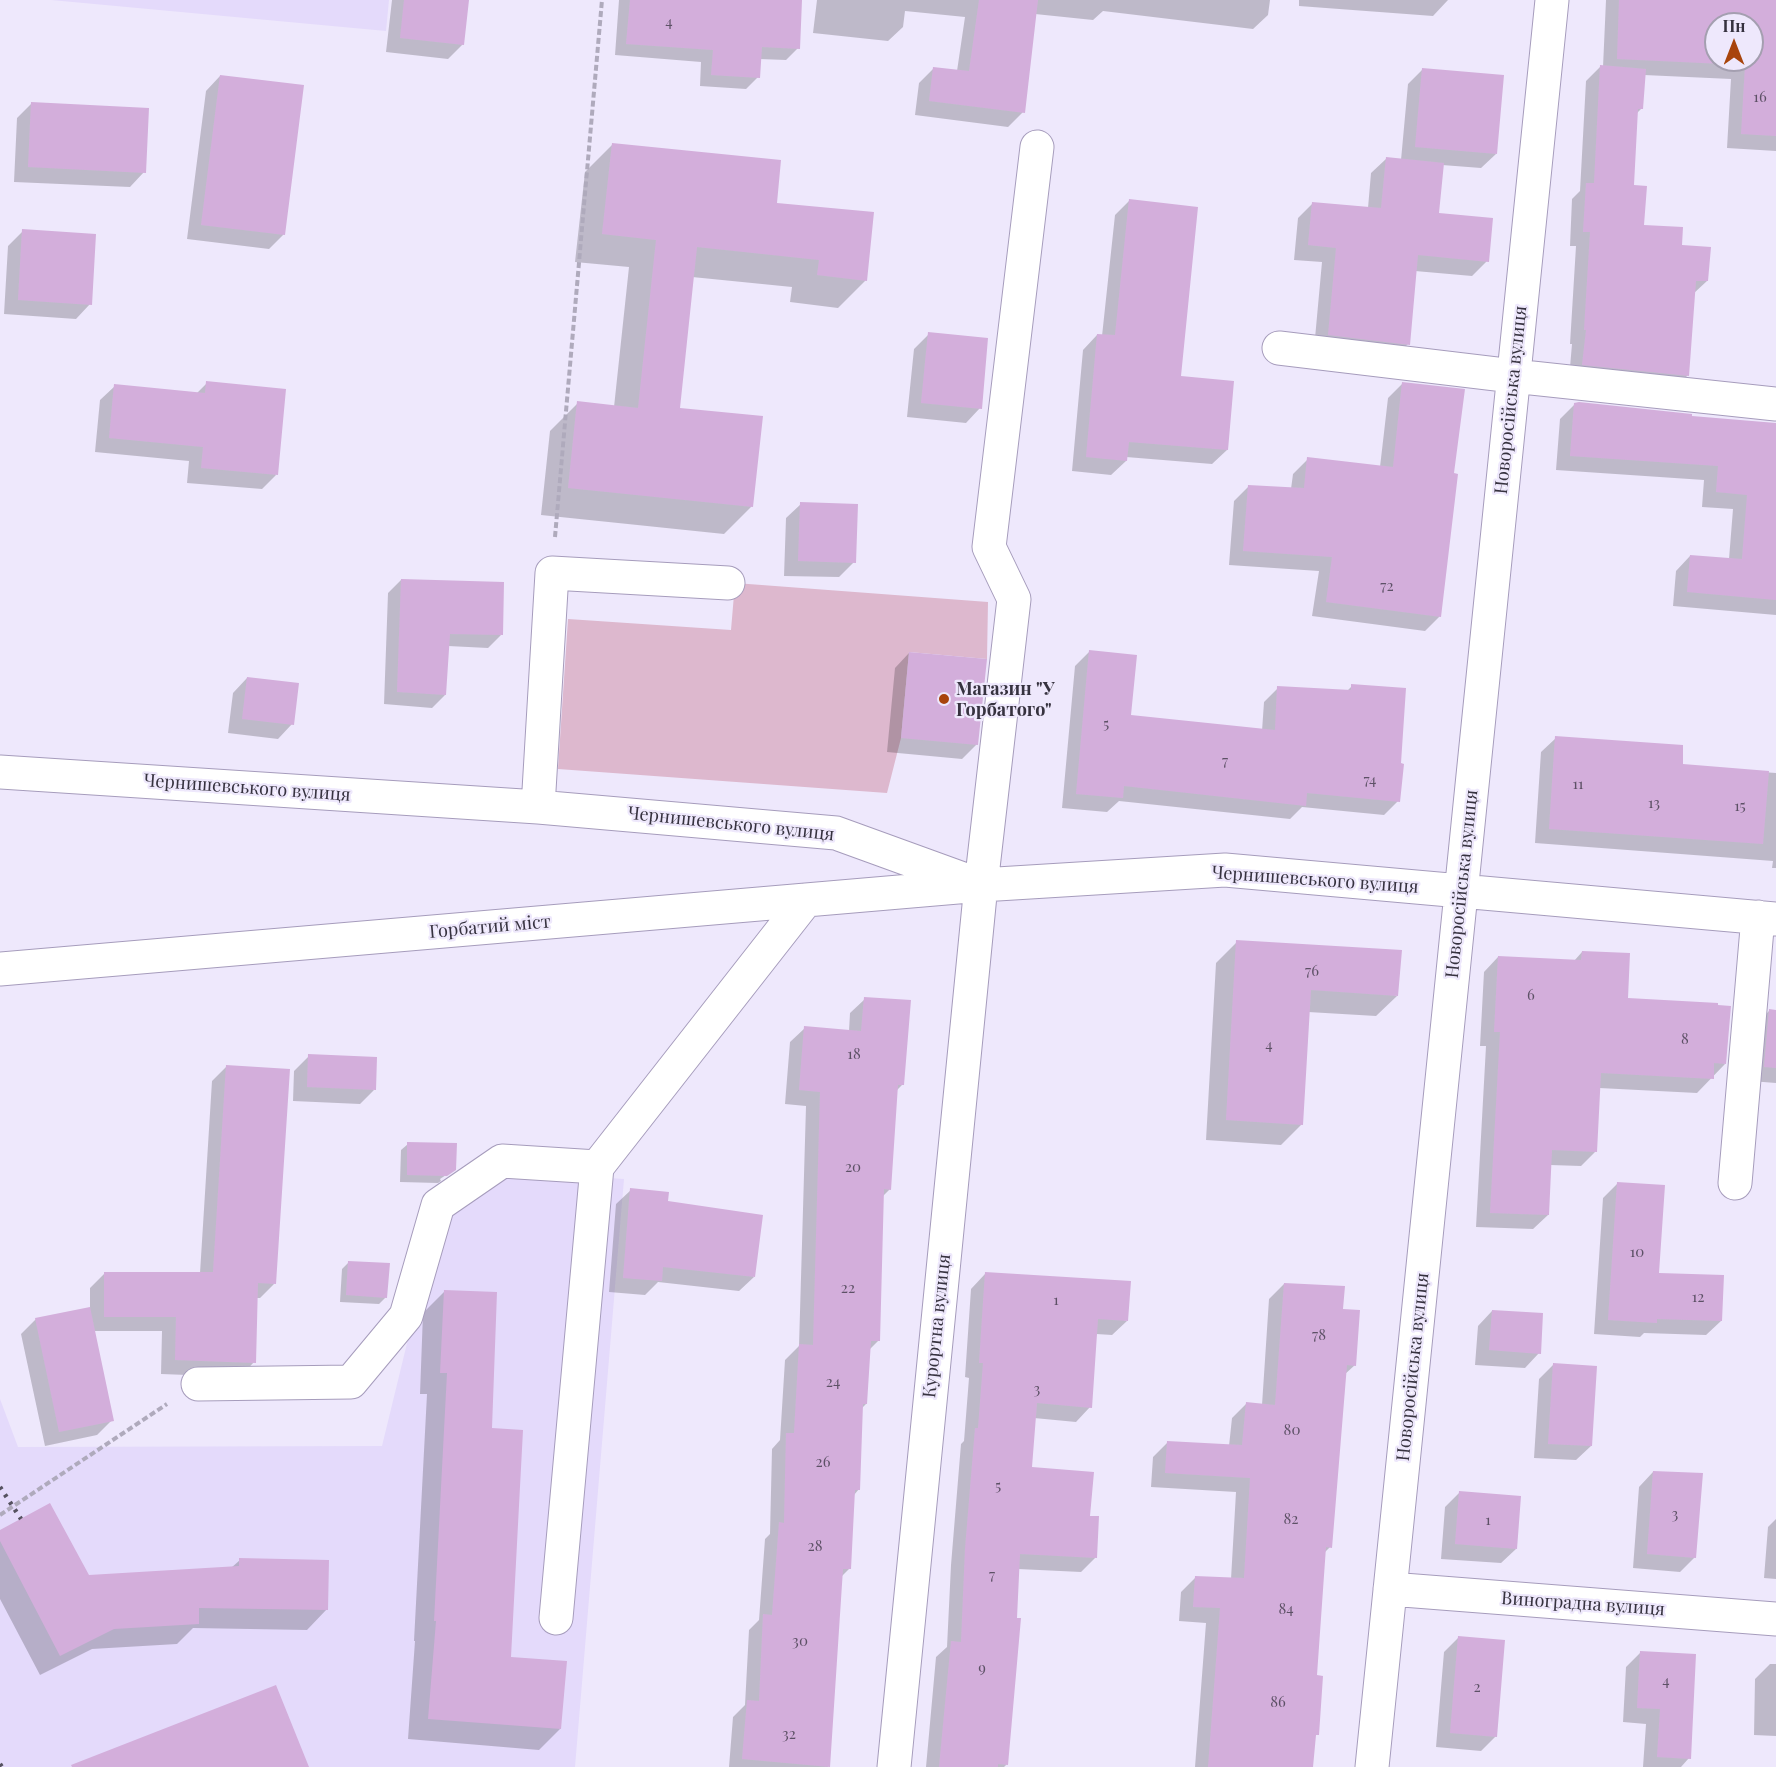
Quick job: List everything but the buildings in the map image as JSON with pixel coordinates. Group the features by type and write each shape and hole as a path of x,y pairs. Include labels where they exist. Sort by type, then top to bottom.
{"street":[{"name":"Новоросійська вулиця","path":"1372,1767 1551,0"},
{"name":"Курортна вулиця","path":"894,1767 981,885 1014,599 989,547 1037,147"},
{"path":"1279,348 1776,404"},
{"path":"538,807 552,573 728,583"},
{"name":"Чернишевського вулиця","path":"0,772 538,807 836,833 981,885 1225,870 1767,918"},
{"name":"Горбатий міст","path":"0,969 981,885"},
{"path":"556,1618 597,1167 806,900"},
{"path":"1735,1183 1767,918"},
{"path":"198,1384 351,1382 406,1316 438,1206 502,1161 597,1167"},
{"name":"Виноградна вулиця","path":"1390,1589 1776,1618"}],"path":[{"path":"552,573 602,0"},
{"path":"0,1515 198,1384"}],"shaded area":[{"path":"51,0 389,0 386,31"},
{"path":"735,583 988,602 987,659 909,652 901,738 887,793 558,769 568,619 731,630"},
{"path":"493,1170 624,1179 575,1767 0,1767 0,1399 18,1447 382,1446 438,1216"}],"railway":[{"path":"0,1487 21,1519"}],"place":[{"name":"Магазин \"У Горбатого\"","path":"944,699"}]}
